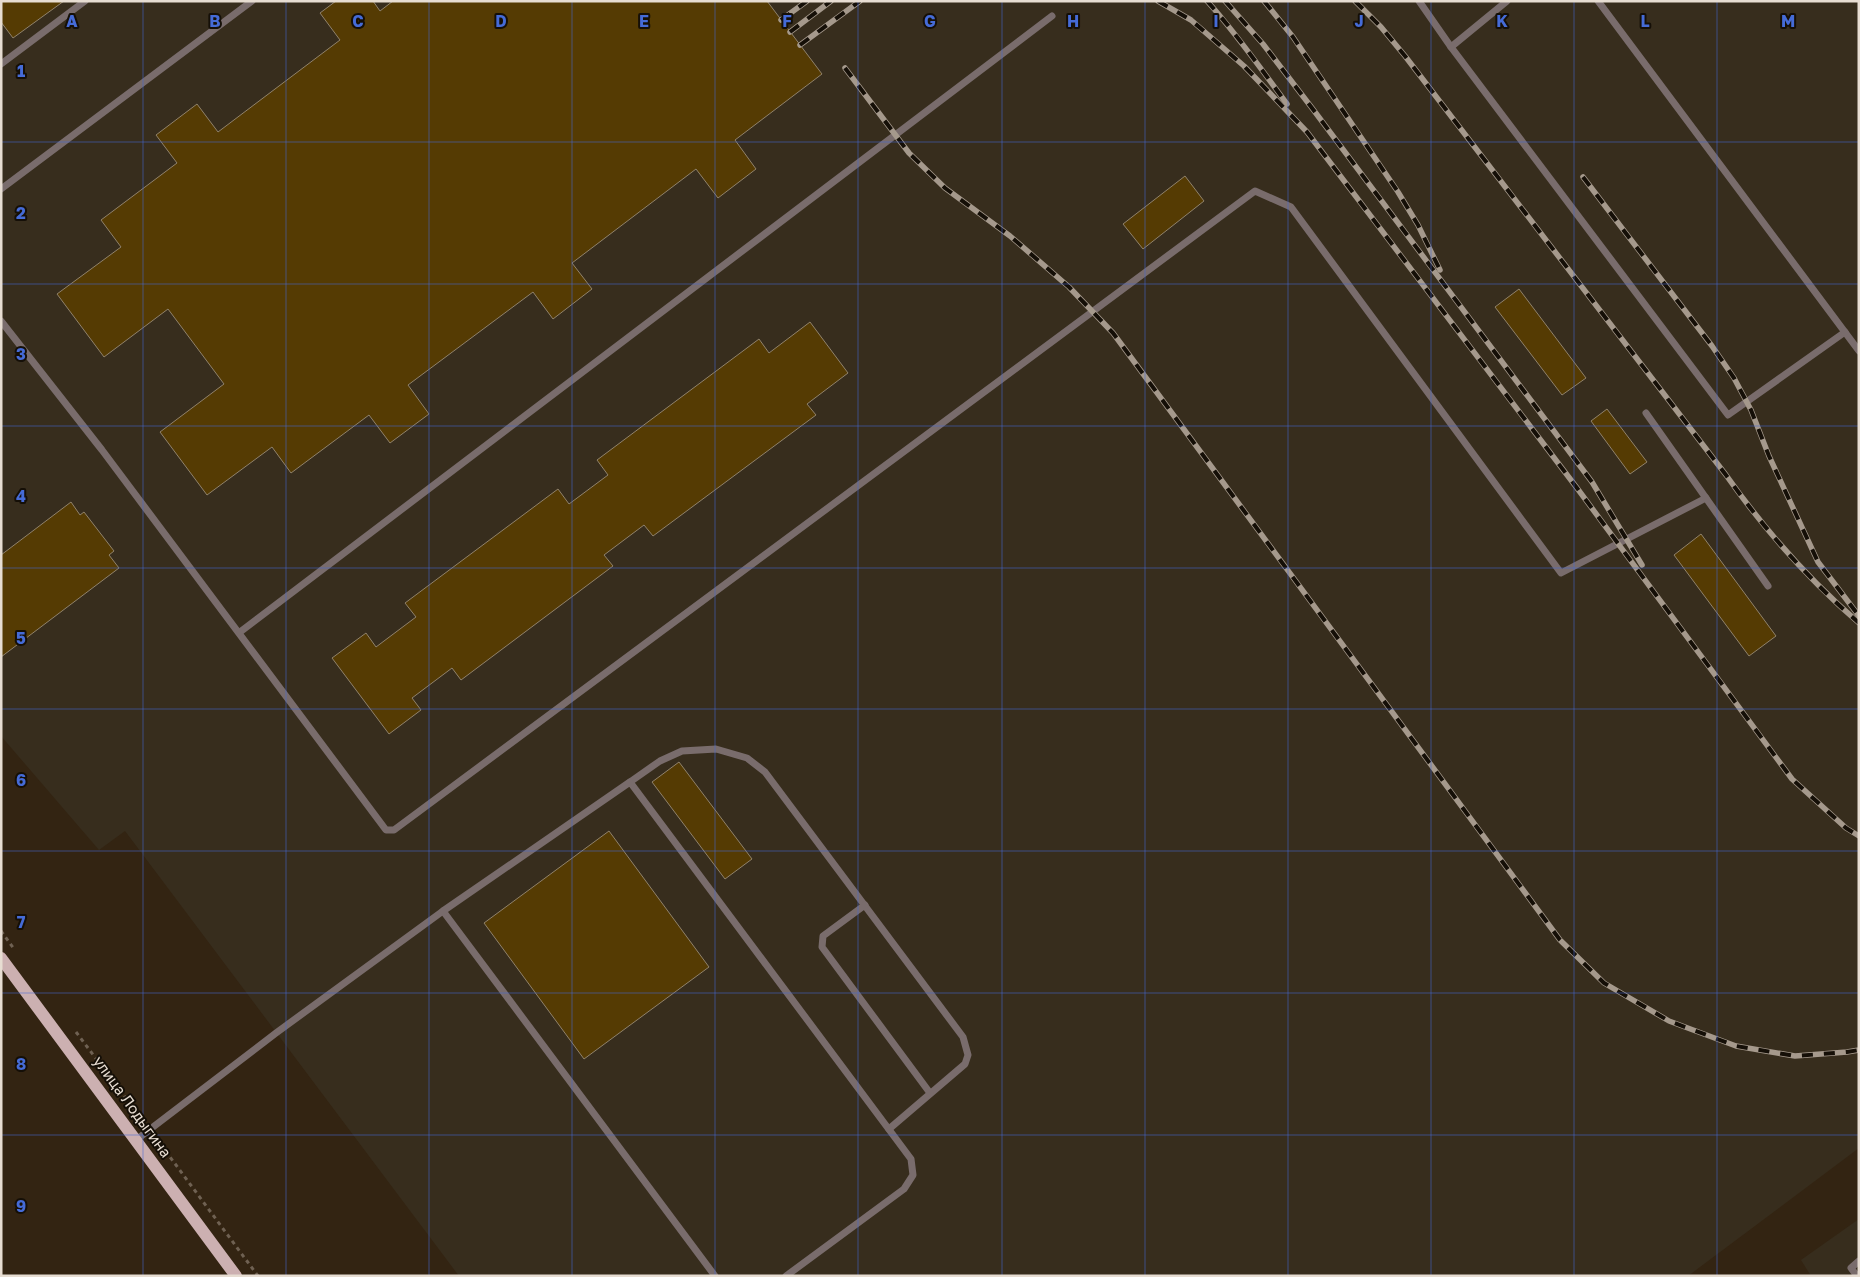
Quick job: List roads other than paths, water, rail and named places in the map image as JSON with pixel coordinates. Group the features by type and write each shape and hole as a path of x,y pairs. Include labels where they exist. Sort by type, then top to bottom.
{"main road":[{"name":"улица Лодыгина","path":"1,958 236,1276"}],"lane":[{"path":"1,64 84,1"},
{"path":"1,189 252,1"},
{"path":"1419,1 1451,47 1728,415 1845,332"},
{"path":"1451,47 1506,1"},
{"path":"1598,1 1859,351"},
{"path":"240,632 1052,16"},
{"path":"1,321 240,632 386,830 394,830 1255,191 1291,207 1561,573 1706,498"},
{"path":"1646,413 1768,586"},
{"path":"136,1140 276,1033 443,911 660,761 682,751 716,749 746,758 765,772 963,1038 968,1055 965,1064 889,1129"},
{"path":"630,782 911,1159 913,1175 904,1189 786,1276"},
{"path":"865,905 823,936 822,947 930,1093"},
{"path":"443,911 715,1276"},
{"path":"1856,1276 1851,1268 1859,1262"}],"railway":[{"path":"781,20 807,1"},
{"path":"790,32 831,1"},
{"path":"800,45 860,1"},
{"path":"1158,1 1191,20 1244,66 1307,132 1577,488 1792,779 1846,828 1859,836"},
{"path":"1207,1 1238,38 1287,104"},
{"path":"1225,1 1263,44 1312,108 1592,482 1642,565"},
{"path":"1264,1 1293,37 1398,192 1418,225 1440,270"},
{"path":"1355,1 1381,27 1405,56 1756,515 1822,589 1859,623"},
{"path":"845,68 909,153 945,188 1010,236 1069,287 1113,333 1560,940 1604,983 1669,1021 1736,1046 1795,1056 1859,1050"},
{"path":"1583,177 1712,346 1734,378 1751,410 1769,456 1818,562 1859,616"}]}
